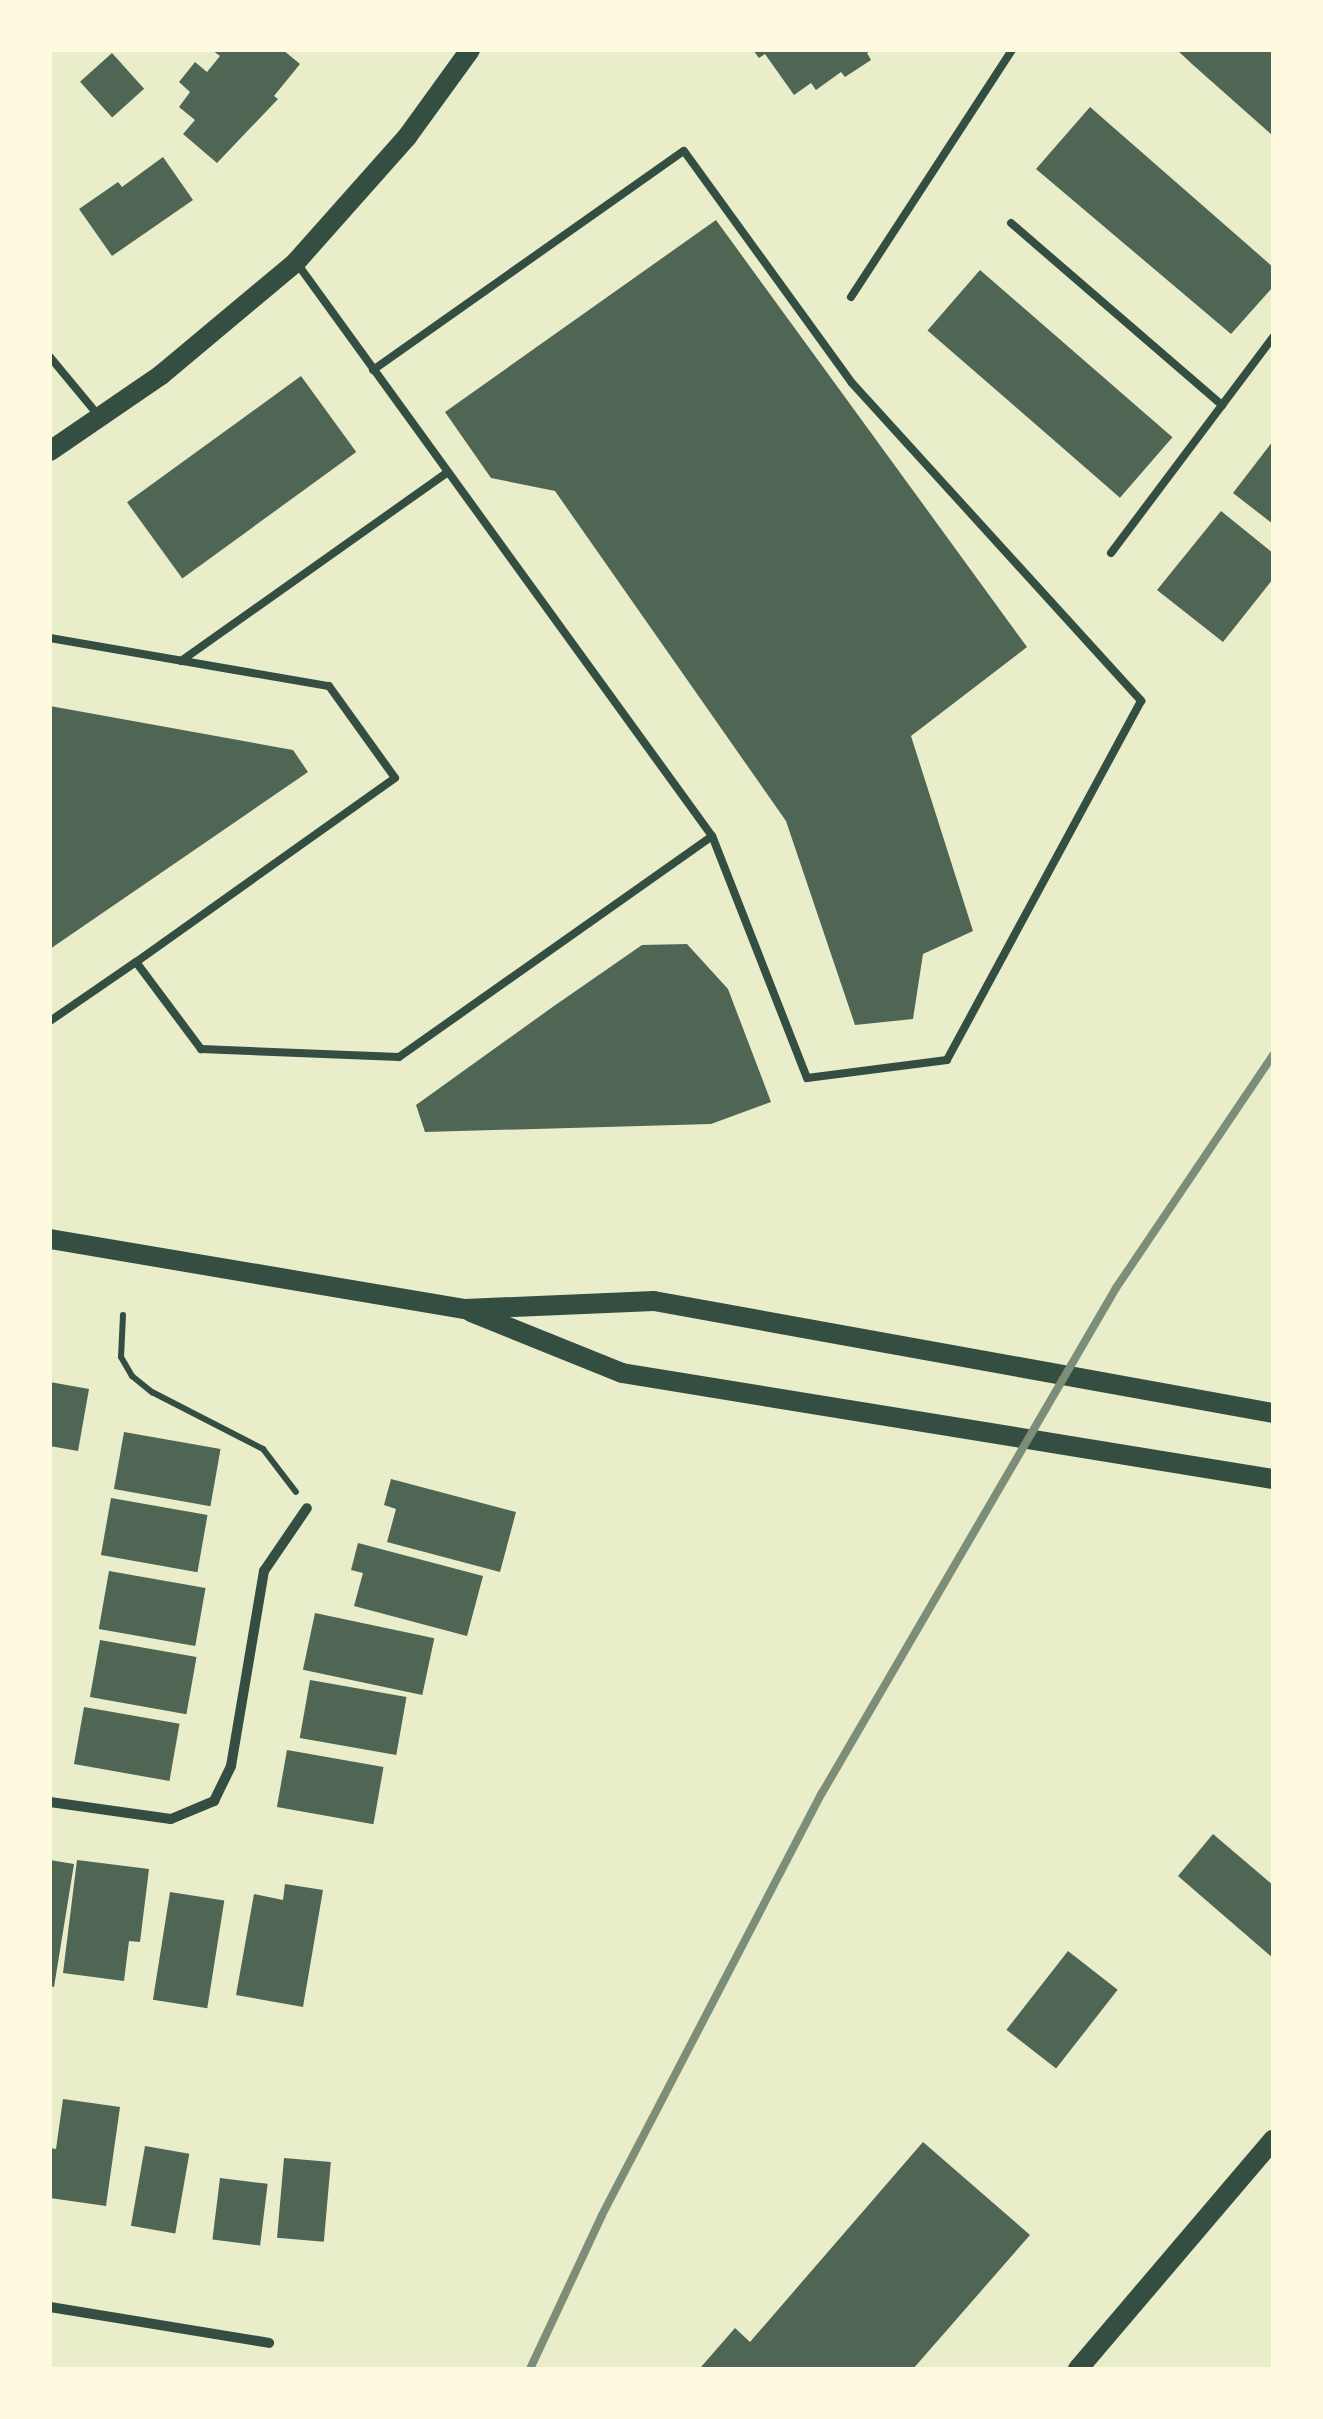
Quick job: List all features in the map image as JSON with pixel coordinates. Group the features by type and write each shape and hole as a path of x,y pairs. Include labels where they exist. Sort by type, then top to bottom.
{"main road":[{"path":"50,451 224,326 296,262 406,136 470,50"},
{"path":"50,1239 465,1309 654,1301 1273,1412"},
{"path":"465,1309 622,1373 1273,1479"},
{"path":"1078,2369 1273,2140"}],"street":[{"path":"50,1802 171,1818 214,1801 232,1766 264,1571 307,1508"},
{"path":"50,2306 268,2343"}],"lane":[{"path":"850,297 1012,50"},
{"path":"296,262 373,370 447,473 712,836 807,1078 947,1060 1142,701 852,384 684,151 373,370"},
{"path":"1010,223 1222,405"},
{"path":"1111,553 1273,337"},
{"path":"50,357 101,418"},
{"path":"181,660 447,473"},
{"path":"50,638 329,686 395,778 50,1022"},
{"path":"136,962 201,1049 398,1057 712,836"}],"path":[{"path":"123,1315 120,1357 132,1376 152,1392 263,1449 307,1508"}],"building":[{"path":"212,50 283,50 300,64 274,96 278,99 217,163 183,134 195,120 179,107 190,92 179,82 195,62 207,72 220,56"},
{"path":"753,50 872,50 867,53 871,60 845,77 841,72 816,90 811,83 794,95 765,54 759,58"},
{"path":"1177,50 1273,50 1273,136 1192,64"},
{"path":"112,53 144,89 112,117 80,82"},
{"path":"1090,107 1273,267 1273,287 1231,334 1036,169"},
{"path":"163,157 193,200 112,256 79,209 118,182 122,187"},
{"path":"716,220 1027,647 911,736 973,931 923,954 913,1019 855,1025 786,821 555,491 491,478 445,412"},
{"path":"980,270 1172,437 1120,498 928,330"},
{"path":"301,376 356,452 182,578 127,502"},
{"path":"1273,441 1273,524 1233,493"},
{"path":"1221,511 1273,553 1273,579 1223,642 1157,590"},
{"path":"50,706 293,750 308,772 50,949"},
{"path":"687,944 728,989 771,1102 711,1124 425,1132 416,1105 642,945"},
{"path":"50,1382 89,1389 78,1451 50,1446"},
{"path":"124,1432 221,1449 210,1506 114,1489"},
{"path":"391,1479 516,1512 500,1572 387,1542 396,1509 384,1505"},
{"path":"111,1498 208,1515 197,1572 101,1555"},
{"path":"358,1543 483,1576 467,1636 354,1606 363,1573 351,1570"},
{"path":"109,1571 206,1588 195,1646 99,1629"},
{"path":"315,1613 434,1638 422,1695 303,1670"},
{"path":"100,1640 197,1657 186,1714 90,1697"},
{"path":"310,1680 407,1697 396,1755 300,1738"},
{"path":"84,1707 180,1724 169,1781 74,1764"},
{"path":"287,1750 384,1767 373,1824 277,1807"},
{"path":"1213,1834 1273,1885 1273,1958 1178,1876"},
{"path":"50,1860 74,1864 54,1987 50,1986"},
{"path":"77,1860 149,1869 140,1942 129,1941 124,1981 63,1973"},
{"path":"285,1884 323,1890 303,2007 236,1995 254,1894 283,1900"},
{"path":"170,1892 224,1901 207,2008 153,2000"},
{"path":"1068,1951 1118,1990 1056,2069 1006,2030"},
{"path":"63,2099 120,2107 106,2206 50,2198 50,2148 56,2149"},
{"path":"923,2142 1030,2235 913,2369 701,2367 735,2328 750,2342"},
{"path":"145,2146 189,2154 175,2234 131,2226"},
{"path":"284,2158 331,2162 324,2242 277,2238"},
{"path":"220,2178 268,2184 260,2245 212,2240"}],"railway":[{"path":"530,2369 602,2215 822,1793 1116,1288 1273,1055"}]}
